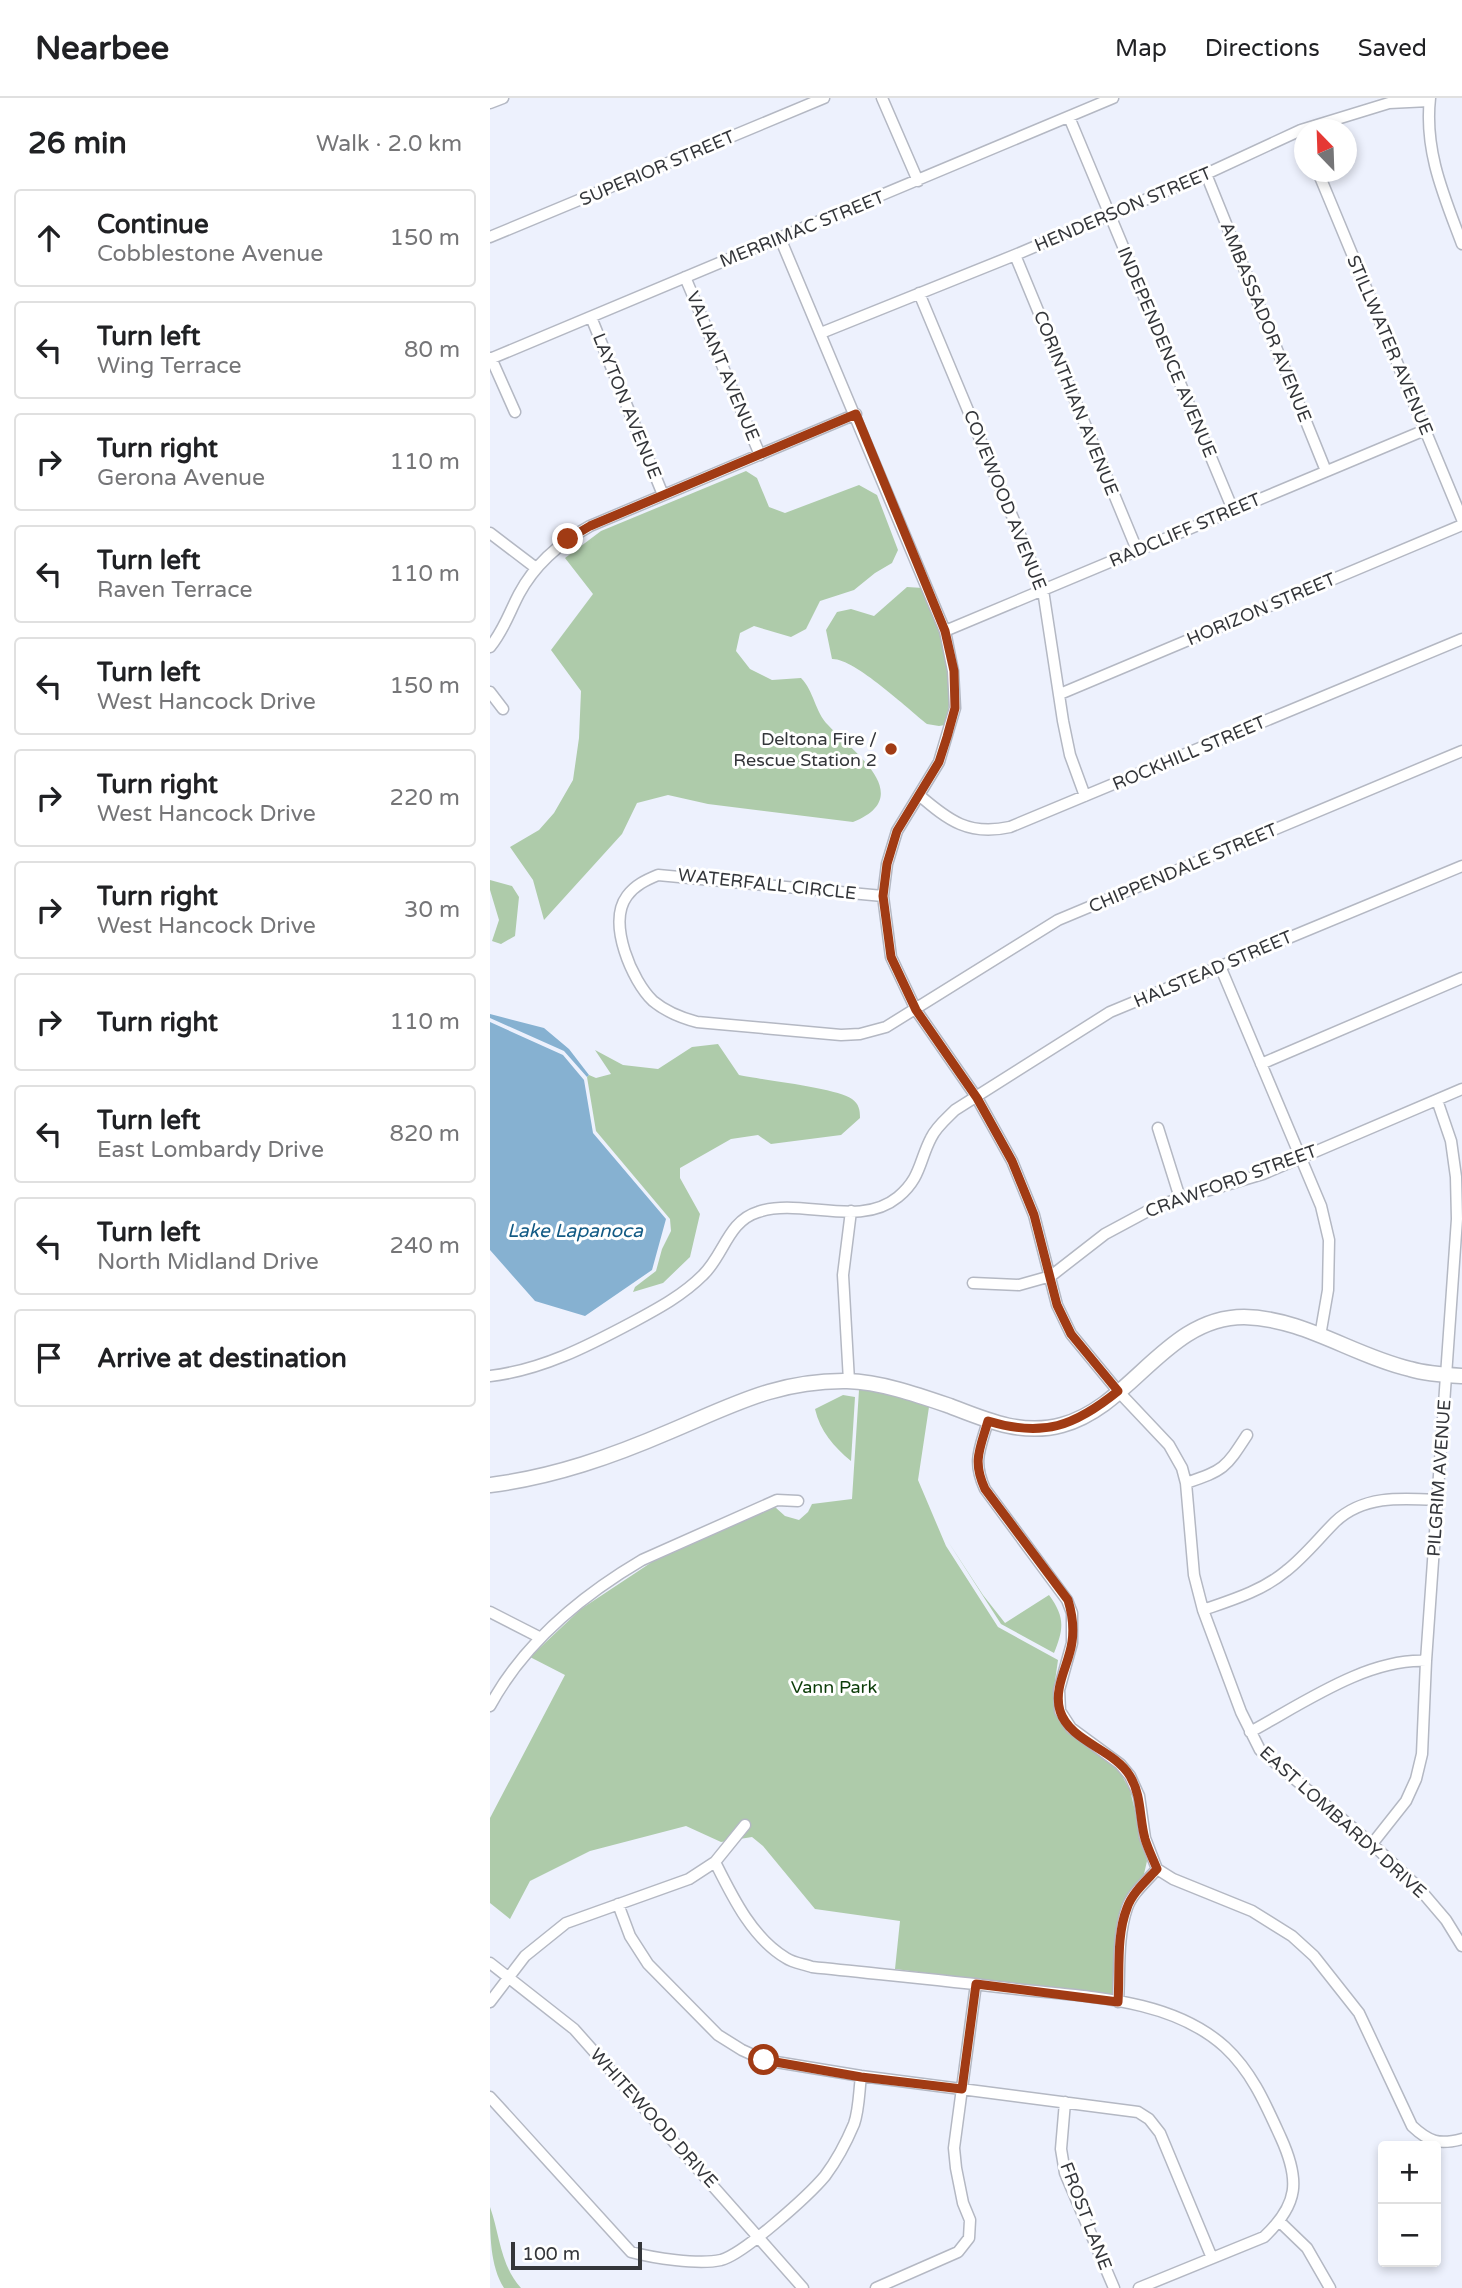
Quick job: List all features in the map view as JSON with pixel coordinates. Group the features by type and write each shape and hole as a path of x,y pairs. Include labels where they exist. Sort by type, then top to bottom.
{"street":[{"path":"490,103 503,98"},
{"name":"SUPERIOR STREET","path":"490,237 824,98"},
{"path":"882,98 918,181"},
{"name":"MERRIMAC STREET","path":"491,359 1113,98"},
{"path":"1429,100 1432,160 1462,244"},
{"name":"HENDERSON STREET","path":"1345,119 1389,103 1429,100"},
{"name":"INDEPENDENCE AVENUE","path":"1069,117 1233,510"},
{"name":"HENDERSON STREET","path":"821,333 1294,138"},
{"name":"AMBASSADOR AVENUE","path":"1206,174 1326,471"},
{"name":"STILLWATER AVENUE","path":"1322,182 1462,519"},
{"name":"EAST LOMBARDY DRIVE","path":"780,238 945,631 954,671 955,708 939,762 897,831 887,864 883,896 891,957 916,1010 977,1098 1012,1161 1034,1215 1057,1305 1071,1334 1118,1391 1169,1445 1181,1468 1186,1483 1194,1574 1203,1610 1250,1732 1260,1750 1372,1844 1417,1886 1446,1920 1462,1946"},
{"name":"CORINTHIAN AVENUE","path":"1015,255 1136,550"},
{"name":"VALIANT AVENUE","path":"685,277 760,455"},
{"name":"COVEWOOD AVENUE","path":"919,292 1043,590 1069,755 1085,796"},
{"name":"LAYTON AVENUE","path":"591,317 663,495"},
{"path":"491,359 515,412"},
{"path":"490,647 501,634 519,594 536,568 568,539 590,526 856,414"},
{"name":"RADCLIFF STREET","path":"945,631 1425,430"},
{"name":"HORIZON STREET","path":"1060,694 1462,525"},
{"path":"490,533 536,568"},
{"name":"ROCKHILL STREET","path":"919,795 964,827 992,831 1010,827 1462,639"},
{"path":"490,692 503,709"},
{"name":"CHIPPENDALE STREET","path":"916,1010 1058,920 1462,751"},
{"name":"HALSTEAD STREET","path":"490,1376 540,1365 587,1347 679,1296 706,1272 741,1220 756,1212 776,1208 851,1211 876,1209 897,1198 914,1181 930,1139 941,1123 955,1110 1110,1012 1462,866"},
{"name":"WATERFALL CIRCLE","path":"883,896 658,875 642,881 626,896 621,907 622,940 640,985 654,1002 681,1018 697,1022 841,1035 860,1034 886,1027 916,1010"},
{"path":"1220,966 1321,1206 1329,1240 1328,1290 1320,1336"},
{"path":"1261,1064 1462,978"},
{"name":"CRAWFORD STREET","path":"1051,1276 1105,1234 1135,1216 1300,1158 1462,1089"},
{"name":"PILGRIM AVENUE","path":"1372,1844 1406,1801 1416,1779 1422,1754 1457,1219 1457,1177 1451,1141 1437,1100"},
{"path":"1158,1128 1180,1198"},
{"path":"849,1381 843,1275 851,1211"},
{"path":"973,1283 1019,1285 1051,1276"},
{"path":"490,1485 530,1480 588,1463 782,1387 849,1381 902,1392 1007,1427 1059,1426 1093,1411 1190,1332 1229,1318 1272,1319 1409,1369 1462,1376"},
{"path":"988,1421 977,1460 978,1474 985,1489 1068,1600 1072,1613 1072,1643 1059,1689 1060,1711 1071,1728 1121,1764 1130,1776 1139,1796 1145,1838 1157,1869 1173,1879 1252,1911 1292,1936 1314,1956 1359,2013 1412,2126 1426,2139 1441,2142 1462,2139"},
{"path":"1186,1483 1220,1471 1247,1435"},
{"path":"1203,1610 1264,1587 1287,1570 1337,1520 1354,1509 1371,1502 1397,1498 1437,1500"},
{"path":"490,1706 500,1687 539,1637 590,1593 642,1560 777,1500 798,1501"},
{"path":"490,1612 539,1637"},
{"path":"1250,1732 1362,1672 1390,1663 1426,1661"},
{"path":"490,2002 525,1956 566,1923 689,1879 715,1862 745,1825"},
{"path":"715,1862 744,1914 767,1943 787,1959 812,1966 1118,2002 1158,2012 1199,2028 1240,2062 1260,2092 1292,2164 1294,2185 1286,2212 1280,2222 1264,2237 1139,2288"},
{"path":"1118,2002 1122,1933 1127,1907 1157,1869"},
{"path":"618,1904 630,1936 648,1964 718,2035 764,2060 861,2077 1138,2112 1149,2119 1160,2133 1212,2258"},
{"name":"WHITEWOOD DRIVE","path":"490,1963 574,2029 760,2236 803,2288"},
{"path":"876,2288 958,2252 969,2238 970,2220 963,2203 954,2148 976,1984"},
{"path":"490,2097 631,2252 656,2259 720,2260 740,2252 760,2236 822,2178 838,2158 855,2121 861,2077"},
{"name":"FROST LANE","path":"1065,2102 1061,2149 1065,2173 1114,2288"},
{"path":"1280,2222 1307,2248 1330,2288"}],"green space":[{"path":"746,471 757,478 769,507 785,513 859,485 877,495 898,550 892,563 854,590 820,601 806,629 791,637 754,626 740,633 736,651 750,669 772,680 801,678 824,720 864,760 874,774 880,787 880,800 872,811 853,822 708,804 668,795 637,803 622,834 544,920 533,880 510,847 539,830 554,813 573,780 579,738 581,691 551,650 593,594 565,558 601,531"},
{"path":"907,587 923,588 941,638 950,690 945,725 927,724 867,675 842,661 832,659 826,630 837,612 851,609 874,616"},
{"path":"490,880 512,886 519,897 515,936 501,944 492,941 499,920 490,890"},
{"path":"718,1044 739,1075 844,1095 856,1103 860,1118 841,1135 771,1144 758,1135 731,1139 680,1168 680,1178 700,1214 690,1257 663,1283 633,1292 635,1287 656,1271 662,1249 671,1231 670,1219 596,1131 587,1077 589,1075 596,1078 611,1074 595,1050 623,1065 658,1069 692,1047"},
{"name":"Vann Park","path":"859,1390 893,1394 929,1407 918,1480 946,1546 998,1627 1058,1660 1054,1688 1056,1709 1120,1772 1130,1790 1147,1861 1144,1874 1122,1908 1118,1983 1112,1994 1106,1996 895,1969 900,1921 815,1909 763,1846 752,1837 721,1842 686,1826 590,1851 530,1881 510,1919 490,1903 490,1818 565,1675 530,1657 581,1609 652,1562 775,1507 785,1516 799,1520 812,1504 852,1499"},
{"path":"843,1395 855,1397 851,1461 828,1438 815,1409"},
{"path":"947,1540 1005,1623 1049,1595 1058,1610 1061,1623 1054,1653 1001,1624"},
{"path":"490,2207 505,2260 521,2288 504,2288 499,2279 492,2249"}],"water":[{"path":"490,1014 544,1028 569,1049 589,1075 587,1077 564,1051 490,1018"},
{"name":"Lake Lapanoca","path":"490,1022 563,1055 584,1080 593,1133 666,1219 652,1270 585,1316 535,1301 490,1250"}],"place":[{"name":"Deltona Fire / Rescue Station 2","path":"891,749"}],"route":[{"path":"568,539 590,526 856,414 945,631 954,671 955,708 939,762 897,831 887,864 883,896 891,957 916,1010 977,1098 1012,1161 1034,1215 1057,1305 1071,1334 1118,1391 1093,1411 1059,1426 1007,1427 988,1421 977,1460 978,1474 985,1489 1068,1600 1072,1613 1072,1643 1059,1689 1060,1711 1071,1728 1121,1764 1139,1796 1145,1838 1157,1869 1127,1907 1122,1933 1118,2002 976,1984 962,2089 861,2077 764,2060"}]}
